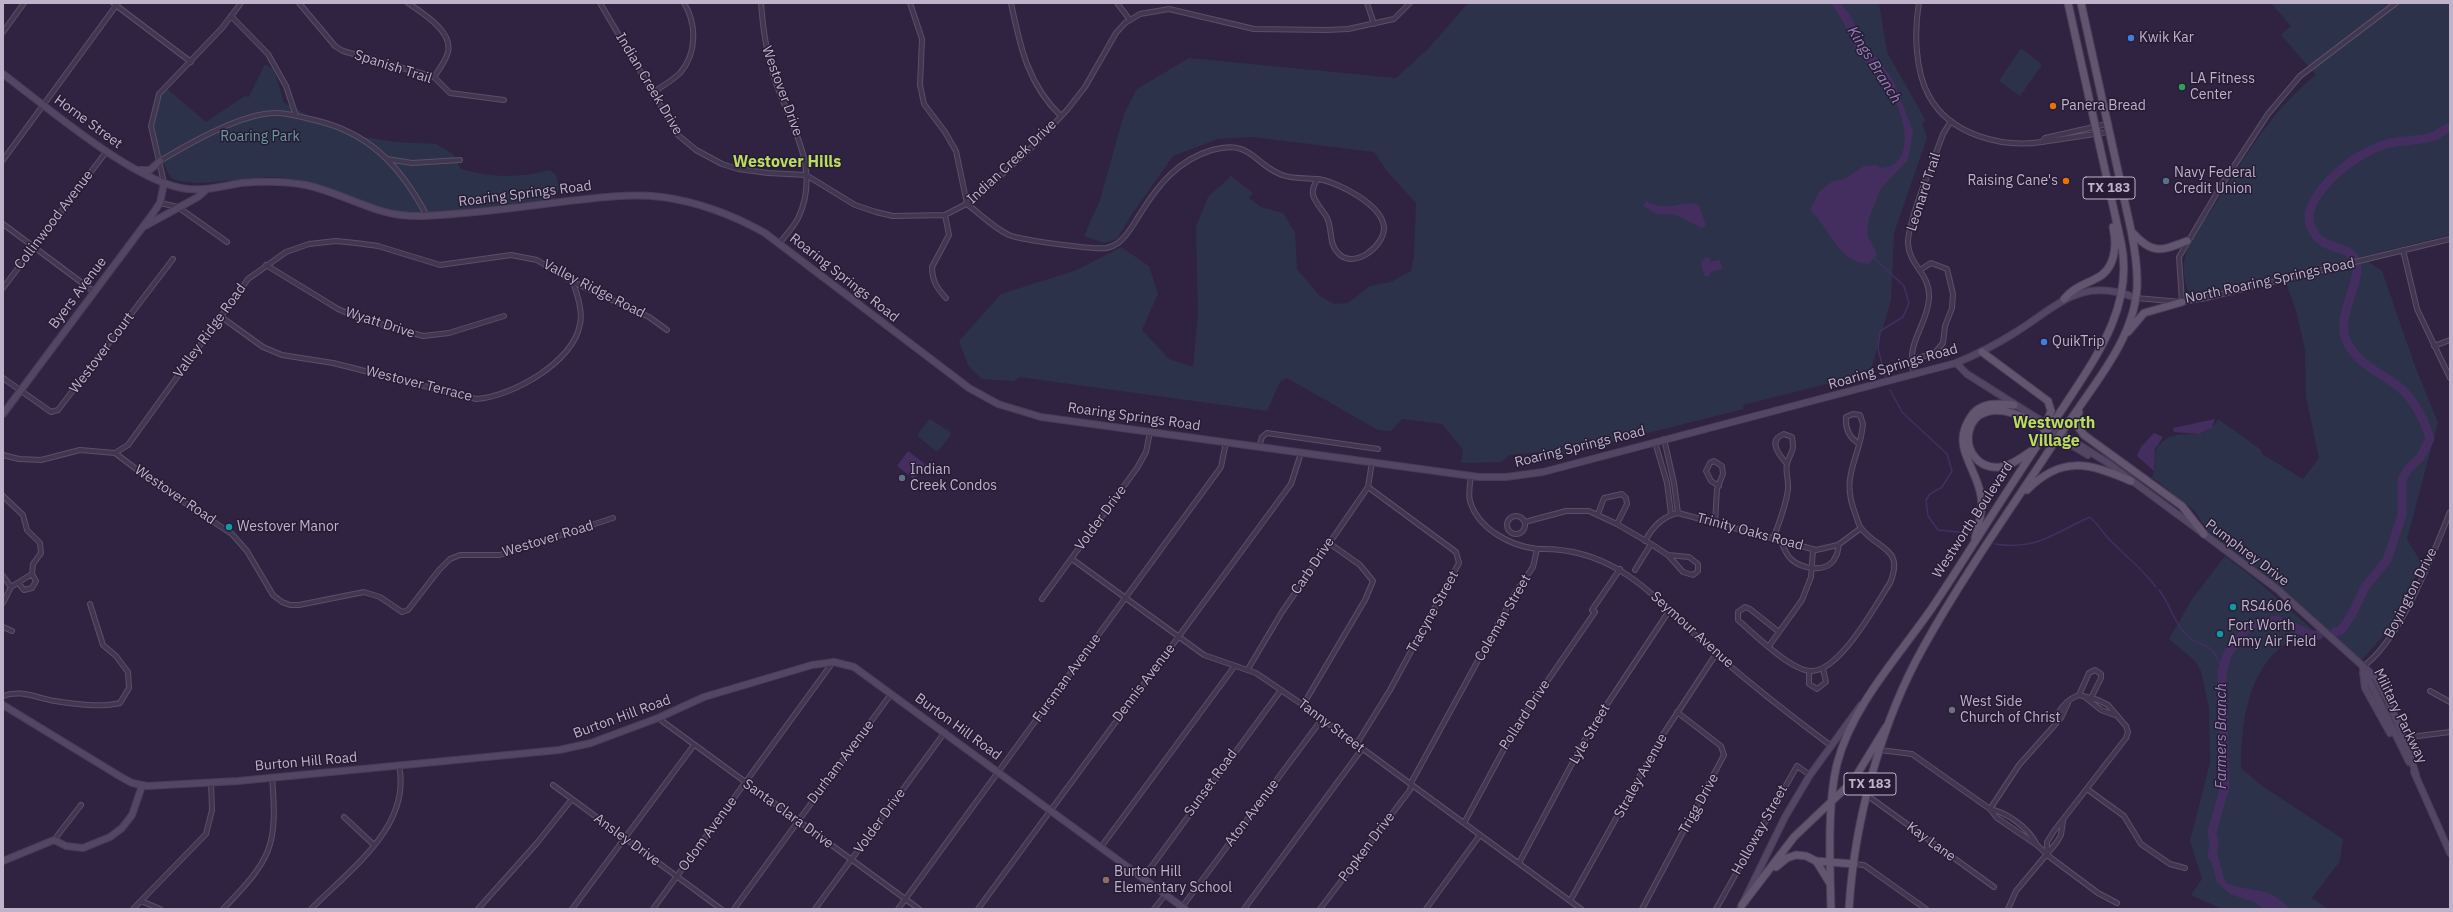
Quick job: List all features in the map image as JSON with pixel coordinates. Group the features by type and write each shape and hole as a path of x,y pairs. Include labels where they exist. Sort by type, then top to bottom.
{"main road":[{"name":"Westworth Boulevard","path":"1849,909 1854,864 1868,796 1880,750 1892,716 1914,664 1967,575 2118,347 2130,320 2136,298 2137,264 2131,230 2080,3"},
{"name":"Westworth Boulevard","path":"1831,909 1833,800 1835,775 1844,745 1872,692 1919,626 2099,353 2116,315 2122,292 2122,246 2068,4"},
{"path":"2068,4 2075,4 2078,8 2086,46 2092,56"},
{"path":"2064,299 2072,290 2097,279 2111,262 2116,245 2110,208 2112,199"},
{"path":"2131,230 2147,247 2155,250 2166,249 2187,241"},
{"path":"2118,347 2144,313 2182,302"},
{"path":"1982,352 2048,401 2051,411 2039,443"},
{"path":"2099,353 2110,360"},
{"path":"2090,390 2076,419 2079,429 2182,506 2204,534"},
{"path":"1973,545 1980,519 1981,496 1963,446 1963,428 1972,414 1984,405 2000,403 2014,404"},
{"path":"2029,420 2012,411 1999,409 1986,412 1975,418 1969,430 1968,445 1975,457 1987,465 1994,467 2001,467 2014,462 2035,449"},
{"path":"2017,500 2045,475 2071,464 2104,470 2131,480"},
{"path":"1957,569 1967,575"},
{"path":"1919,626 1931,634"},
{"path":"1741,907 1794,837 1833,800 1860,770 1892,716"},
{"path":"1766,874 1787,858 1796,855 1806,856 1831,863 1854,864"},
{"path":"1816,860 1831,886"}],"street":[{"path":"3,32 24,3"},
{"path":"164,183 151,126 156,104 163,88 191,62 241,3"},
{"name":"Spanish Trail","path":"299,3 335,46 343,51 434,77 450,93 504,100"},
{"path":"408,3 438,28 448,41 448,52 434,77"},
{"name":"Indian Creek Drive","path":"600,3 678,135 696,150 714,160 738,169 768,173 806,175 855,204 876,212 893,216 945,215 967,204 1002,176 1061,116 1096,70 1116,33 1130,20 1150,11 1169,9 1254,29 1327,30 1374,24 1394,19 1410,3"},
{"path":"652,93 678,75 689,60 693,28 692,19 684,3"},
{"name":"Westover Drive","path":"761,3 764,46 777,86 802,148 806,175 807,189 799,217 780,243"},
{"path":"910,3 922,38 920,85 924,104 946,132 956,151 967,204 1013,236 1026,240 1108,248 1120,242 1163,180 1172,171 1212,150 1228,147 1244,149 1284,176 1318,179 1347,188 1369,204 1380,217 1384,226 1383,234 1370,252 1350,259 1342,257 1334,248 1328,220 1313,197 1312,189 1318,179"},
{"path":"1011,3 1021,49 1031,76 1043,98 1061,116"},
{"path":"1117,3 1130,20"},
{"path":"1367,3 1374,24"},
{"path":"1919,3 1916,18 1923,83 1930,98 1951,121 1965,131 2007,144 2042,142 2096,130 2107,124"},
{"path":"2182,302 2179,257 2187,241 2260,125 2293,82 2336,47 2396,3"},
{"path":"3,160 45,106 116,4 191,62"},
{"path":"231,16 268,54 286,86 296,116"},
{"name":"Horne Street","path":"3,74 106,152 164,183"},
{"path":"139,170 150,170 160,161 198,140 237,123 277,113 296,116 332,124 367,141 387,158 412,187 427,216"},
{"name":"Leonard Trail","path":"1914,376 1912,359 1915,337 1927,313 1929,302 1928,283 1909,252 1910,230 1943,134 1951,121"},
{"path":"2042,142 2045,138 2096,130 2108,132"},
{"name":"Collinwood Avenue","path":"3,288 106,152"},
{"path":"387,158 412,163 460,160"},
{"name":"Roaring Springs Road","path":"164,183 189,189 207,189 263,182 292,183 319,188 379,211 404,216 461,214 612,196 655,197 714,209 748,224 780,243 965,385 998,404 1041,417 1471,476 1499,478 1536,474 1655,441 1914,376 1956,363 1982,352 2018,331 2064,299 2079,293 2097,290 2122,292 2136,298"},
{"name":"Byers Avenue","path":"3,414 160,203 164,183"},
{"path":"143,227 198,197 207,189"},
{"path":"160,203 178,207 227,242"},
{"path":"945,215 949,235 935,262 932,273 937,288 946,298"},
{"path":"3,224 94,291"},
{"path":"2450,239 2403,250 2417,309 2450,378"},
{"name":"Valley Ridge Road","path":"115,453 128,445 248,279 266,265 294,248 336,241 378,246 440,265 511,256 537,260 574,282 649,317 667,330"},
{"name":"North Roaring Springs Road","path":"2136,298 2182,302 2352,264 2403,250"},
{"name":"Westover Court","path":"21,390 51,412 58,410 173,259"},
{"path":"1912,359 1926,358 1934,354 1943,343 1945,326 1952,301 1953,286 1948,269 1931,263 1920,270"},
{"name":"Wyatt Drive","path":"266,265 338,309 365,320 423,336 449,333 504,316"},
{"name":"Westover Terrace","path":"220,316 263,347 282,355 348,366 476,399 488,398 526,383 556,362 570,347 578,333 581,318 574,282"},
{"path":"2434,346 2450,340"},
{"path":"1956,363 1967,374 2108,463 2131,480"},
{"path":"3,378 21,390"},
{"path":"1779,632 1750,609 1745,607 1738,612 1738,620 1792,664 1809,671 1823,669 1836,660 1845,648 1875,606 1894,573 1894,559 1890,553 1861,528 1848,489 1863,424 1860,415 1853,414 1846,417 1845,424 1853,440 1858,443"},
{"path":"2029,420 2131,480"},
{"name":"Volder Drive","path":"1042,599 1137,468 1146,452 1150,432"},
{"path":"1259,447 1262,437 1267,433 1290,435 1378,449"},
{"path":"1773,539 1784,507 1788,488 1787,464 1792,455 1793,447 1792,437 1784,434 1779,436 1775,441 1776,449 1787,464"},
{"path":"1664,439 1674,483 1678,514"},
{"path":"1645,541 1657,525 1671,514 1667,483 1655,441"},
{"name":"Fursman Avenue","path":"898,909 1221,467 1226,442"},
{"path":"3,455 18,459 41,460 80,450 115,453"},
{"name":"Dennis Avenue","path":"978,909 1291,484 1302,452"},
{"name":"Westover Road","path":"115,453 152,481 232,534 247,551 272,595 290,605 364,592 380,597 402,612 408,610 434,575 450,559 474,553 500,555 613,518"},
{"path":"1715,523 1719,486 1723,474 1722,466 1714,461 1710,463 1706,472 1710,481 1719,486"},
{"name":"Carb Drive","path":"1248,669 1282,612 1368,487 1372,462"},
{"path":"1471,476 1469,500 1475,512 1484,524 1512,543 1537,549"},
{"name":"Pumphrey Drive","path":"2131,480 2277,589 2362,667"},
{"name":"Tracyne Street","path":"1356,745 1390,690 1460,563 1456,552 1368,487"},
{"path":"1598,514 1604,498 1622,494 1626,498 1627,504 1617,524"},
{"path":"3,496 23,515 27,530 40,543 41,552 33,564 32,574 36,581 32,588 24,590 19,584"},
{"path":"1518,534 1508,527 1507,520 1515,516 1525,522 1576,510 1598,514 1668,555 1686,574 1693,576 1698,571 1698,564 1693,560 1668,555"},
{"name":"Boyington Drive","path":"2362,667 2373,660 2398,625 2450,512"},
{"name":"Trinity Oaks Road","path":"1671,514 1678,514 1715,523 1781,542 1813,549 1839,544 1861,528"},
{"path":"1512,543 1518,534 1525,531 1525,522"},
{"path":"1781,542 1790,558 1800,565 1812,569 1826,566 1836,558 1839,544"},
{"path":"1303,705 1365,600 1373,581 1360,565 1329,544"},
{"path":"1635,570 1651,544"},
{"name":"Seymour Avenue","path":"1537,549 1557,549 1586,555 1620,569 1631,576 1716,654 1798,721 1830,745"},
{"name":"Coleman Street","path":"1411,784 1515,593 1533,567 1537,549"},
{"path":"1769,646 1802,600 1811,577 1813,549"},
{"name":"Tanny Street","path":"1072,559 1204,655 1234,667 1248,669 1303,705 1519,862 1581,909"},
{"name":"Pollard Drive","path":"1464,823 1518,725 1594,611 1620,569"},
{"path":"11,587 19,584 32,574"},
{"path":"3,576 11,587 10,594 3,603"},
{"path":"3,696 14,692 55,701 106,706 120,703 129,688 128,672 116,656 103,645 90,604"},
{"name":"Lyle Street","path":"1519,862 1590,730 1669,611"},
{"path":"3,627 12,632"},
{"name":"Straley Avenue","path":"1570,901 1662,736 1716,654"},
{"name":"Burton Hill Road","path":"3,705 121,777 142,786 272,777 565,749 590,743 658,718 700,699 734,687 812,665 834,662 854,667 1184,908"},
{"name":"Odom Avenue","path":"653,909 834,662"},
{"path":"1101,848 1234,667"},
{"name":"Military Parkway","path":"2362,667 2390,733 2416,775"},
{"name":"Military Parkway","path":"2362,667 2416,775 2450,853"},
{"path":"1809,671 1809,684 1817,689 1826,682 1823,669"},
{"path":"1990,809 2019,765 2046,736 2055,722 2058,712 2068,702 2079,695 2089,673 2096,670 2101,674 2101,678 2091,698"},
{"name":"Sunset Road","path":"1143,878 1281,690"},
{"path":"2430,691 2450,702"},
{"path":"1741,907 1785,817 1810,775 1830,745 1872,692"},
{"name":"Durham Avenue","path":"734,909 892,694"},
{"path":"2047,853 2047,842 2126,738 2128,732 2126,726 2104,702 2079,695"},
{"path":"2085,697 2101,710 2115,715"},
{"name":"Trigg Drive","path":"1642,909 1724,755 1722,746 1677,712"},
{"name":"Santa Clara Drive","path":"658,718 918,909"},
{"name":"Aton Avenue","path":"1184,908 1322,719"},
{"name":"Volder Drive","path":"815,909 945,732"},
{"path":"2410,737 2450,732"},
{"path":"572,909 694,745"},
{"path":"1244,909 1362,749"},
{"path":"1880,750 1912,754 1990,809 1997,818 2037,845 2051,858 2085,884 2116,903"},
{"path":"311,909 374,845 392,821 397,808 401,783 399,765"},
{"name":"Holloway Street","path":"1716,909 1797,766 1810,775"},
{"path":"223,909 253,878 269,850 275,821 272,777"},
{"path":"133,909 206,834 212,810 211,782"},
{"name":"Popken Drive","path":"1320,909 1410,790 1411,784"},
{"name":"Ansley Drive","path":"553,785 721,909"},
{"path":"54,840 66,846 83,848 110,837 122,828 132,814 142,786"},
{"path":"2087,789 2124,816 2140,844 2170,864 2185,868"},
{"name":"Kay Lane","path":"1868,796 1994,887"},
{"path":"478,909 537,843 572,799"},
{"path":"3,861 54,840 81,805"},
{"path":"1990,809 2000,811 2024,828 2037,845"},
{"path":"344,817 374,845"},
{"path":"2008,909 2016,891 2061,835 2063,821"},
{"path":"1426,909 1480,835"},
{"path":"1854,864 1864,865 1926,909"},
{"path":"1154,909 1165,894"},
{"path":"141,901 160,909"}],"green space":[{"path":"1468,3 1879,3 1887,52 1926,121 1922,123 1927,138 1894,233 1891,300 1870,373 1743,405 1744,409 1556,456 1547,456 1540,452 1510,455 1501,462 1461,463 1463,449 1442,424 1402,419 1391,431 1378,430 1287,378 1280,382 1267,411 1019,377 1014,381 982,379 968,365 959,341 1001,294 1077,270 1121,247 1149,266 1158,294 1142,330 1169,359 1193,367 1198,315 1196,227 1208,197 1231,176 1253,193 1249,198 1261,207 1283,213 1295,232 1297,269 1320,296 1334,304 1348,303 1370,286 1391,282 1411,271 1414,256 1416,203 1387,171 1374,152 1253,137 1218,139 1173,156 1132,214 1117,239 1104,243 1084,236 1100,200 1124,114 1137,89 1189,58 1396,78 1428,49"},
{"path":"2271,3 2450,3 2450,235 2361,257 2382,271 2415,366 2438,423 2407,539 2422,564 2389,629 2362,660 2208,531 2195,511 2152,477 2155,469 2156,452 2159,445 2166,439 2174,436 2205,432 2212,427 2218,419 2260,449 2262,454 2303,479 2319,458 2306,397 2305,350 2296,310 2284,278 2201,297 2190,294 2184,274 2184,262 2192,240 2259,136 2285,104 2316,75 2281,35 2291,26"},
{"path":"2021,48 2042,65 2020,96 1999,81"},
{"name":"Roaring Park","path":"265,64 274,70 284,103 314,118 337,125 362,137 396,142 436,144 452,153 461,169 472,172 517,176 550,170 556,175 559,188 553,201 419,214 399,212 383,208 320,186 288,178 261,177 204,183 179,181 172,178 162,159 153,123 155,110 166,88 206,122 245,96 249,97"},
{"path":"930,419 950,432 951,435 939,450 936,451 919,437 918,434"},
{"path":"2225,556 2255,579 2313,630 2285,644 2272,656 2262,669 2254,684 2245,717 2241,751 2241,768 2262,786 2343,839 2340,861 2312,898 2328,909 2222,909 2191,895 2202,879 2190,841 2210,763 2209,708 2201,671 2196,662 2169,639 2193,598"}],"water":[{"path":"1829,3 1840,3 1850,15 1868,50 1879,60 1894,82 1913,131 1908,160 1881,188 1869,218 1867,234 1877,254 1869,264 1850,258 1842,251 1817,217 1810,210 1819,192 1833,181 1845,179 1864,166 1876,165 1882,168 1893,164 1900,157 1904,148 1905,136 1900,113 1891,93 1857,50 1842,19"},
{"path":"1647,201 1655,205 1662,206 1687,203 1699,205 1706,226 1701,228 1676,215 1656,214 1643,206"},
{"path":"1706,257 1710,258 1709,262 1720,260 1722,269 1711,272 1708,277 1704,275 1701,263"},
{"path":"2215,419 2212,428 2199,434 2174,432 2173,428"},
{"path":"2154,433 2163,437 2155,449 2154,471 2137,456 2141,447"},
{"path":"908,451 925,464 914,479 897,466"},
{"path":"2212,842 2216,849 2226,883 2267,893 2282,901 2290,909 2264,909 2254,902 2230,894 2217,882 2210,857 2209,847"}],"waterway":[{"name":"Farmers Branch","path":"2335,632 2341,630 2351,616 2365,587 2387,560 2402,515 2402,480 2408,469 2420,458 2430,439 2422,418 2414,404 2404,392 2368,366 2349,346 2345,337 2344,327 2347,306 2357,273 2357,264 2354,257 2350,253 2327,244 2316,235 2311,227 2309,215 2317,196 2330,179 2347,164 2366,152 2386,144 2431,137 2450,127"},
{"name":"Kings Branch","path":"1874,258 1904,286 1909,303 1903,317 1880,331 1878,349 1886,378"},
{"name":"Kings Branch","path":"1890,390 1902,412 1947,454 1952,471 1942,487 1930,494 1926,500 1928,516 1938,530 1969,533"},
{"name":"Kings Branch","path":"1995,544 2009,546 2034,543 2090,517 2108,539 2141,570 2156,587"},
{"name":"Kings Branch","path":"2159,590 2182,630 2194,641 2210,648 2218,660 2222,672"},
{"name":"Farmers Branch","path":"2212,856 2214,844 2212,832 2225,787 2222,672 2228,653 2249,626 2277,620 2311,635 2319,635"}],"place":[{"name":"Kwik Kar","path":"2131,38"},
{"name":"LA Fitness Center","path":"2182,87"},
{"name":"Panera Bread","path":"2053,106"},
{"name":"Raising Cane's","path":"2066,181"},
{"name":"Navy Federal Credit Union","path":"2166,181"},
{"name":"QuikTrip","path":"2044,342"},
{"name":"Indian Creek Condos","path":"902,478"},
{"name":"Westover Manor","path":"229,527"},
{"name":"RS4606","path":"2233,607"},
{"name":"Fort Worth Army Air Field","path":"2220,634"},
{"name":"West Side Church of Christ","path":"1952,710"},
{"name":"Burton Hill Elementary School","path":"1106,880"}],"district":[{"name":"Westover Hills","path":"787,162"},
{"name":"Westworth Village","path":"2054,432"}]}
